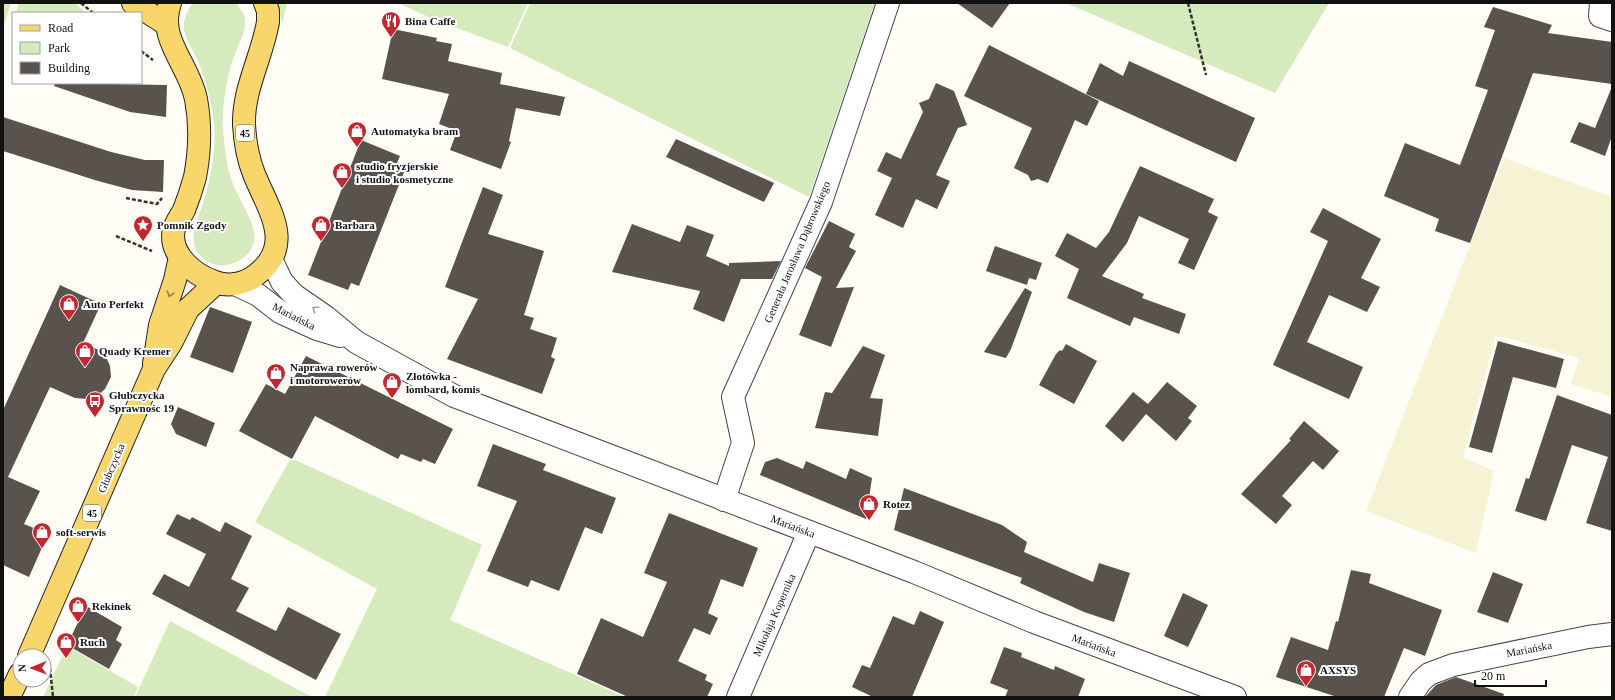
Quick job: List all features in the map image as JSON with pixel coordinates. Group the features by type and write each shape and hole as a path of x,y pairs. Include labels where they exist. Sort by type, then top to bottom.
{"main road":[{"path":"133,3 166,24"},
{"name":"45","path":"170,3 166,24 167,32 191,82 199,118 200,140 194,179 184,210 174,231 175,241 180,257 194,272 226,283 252,278 266,268 271,259 278,234 275,222 254,174 248,155 244,125 248,91 268,22 268,11 265,3"},
{"name":"Głubczycka","path":"154,368 160,325 175,280 180,257"},
{"name":"Głubczycka","path":"32,648 154,368 171,343 188,309 226,283"}],"street":[{"name":"Generała Jarosława Dąbrowskiego","path":"724,500 743,443 733,397 821,202 888,3"},
{"path":"1601,3 1600,16 1612,20"},
{"name":"Mariańska","path":"271,259 282,282 294,295 326,317 356,342"},
{"name":"Mariańska","path":"226,283 258,295 280,312 317,328 356,342 454,396 914,572 1041,625 1235,697"},
{"name":"Mikołaja Kopernika","path":"738,697 809,532"},
{"name":"Mariańska","path":"1410,697 1421,681 1429,674 1452,665 1588,637 1612,634"}],"path":[{"path":"81,3 92,12"},
{"path":"1188,3 1206,75"},
{"path":"142,52 159,64"},
{"path":"126,198 157,204 166,194"},
{"path":"116,236 155,252"}],"shaded area":[{"path":"1504,158 1612,197 1612,397 1571,384 1579,358 1496,335 1463,457 1494,471 1476,553 1366,511"}],"green space":[{"path":"3,3 11,3 3,28"},
{"path":"19,3 75,3 85,12 16,12"},
{"path":"193,3 236,3 243,12 245,19 243,33 234,56 227,83 224,103 223,130 230,175 253,228 254,242 246,255 232,264 217,265 209,262 197,253 194,241 196,222 210,179 214,151 214,122 206,84 198,61 184,30 186,16"},
{"path":"278,3 287,3 282,24"},
{"path":"398,3 528,3 508,47 435,20"},
{"path":"530,3 875,3 809,197 510,48"},
{"path":"1066,3 1329,3 1275,93"},
{"path":"295,460 482,545 450,620 625,697 325,697 377,589 255,522 289,461"},
{"path":"170,621 312,697 135,697"},
{"path":"67,646 138,687 134,697 43,697 47,688 52,688 52,678"}],"building":[{"path":"957,3 1010,3 992,28"},
{"path":"1493,7 1552,25 1548,33 1612,42 1612,84 1533,73 1470,243 1435,231 1439,219 1384,196 1405,143 1460,165 1488,90 1475,86 1495,30 1484,27"},
{"path":"393,29 437,38 436,41 452,44 448,61 502,73 500,84 565,97 560,116 516,108 509,141 511,142 501,169 450,150 457,131 439,124 449,94 382,79"},
{"path":"989,45 1099,101 1087,126 1075,120 1048,183 1038,179 1031,181 1028,175 1014,168 1032,128 964,96"},
{"path":"1129,61 1255,118 1236,162 1086,94 1100,63 1123,76"},
{"path":"936,83 954,91 967,125 958,128 936,175 950,181 937,209 916,199 903,228 875,215 892,178 877,171 886,152 901,159 923,112 919,103 929,99"},
{"path":"55,84 167,85 166,117 130,112 54,86"},
{"path":"1611,89 1612,136 1605,156 1570,142 1579,122 1595,128"},
{"path":"3,117 111,152 145,160 164,160 163,192 132,190 98,181 3,151"},
{"path":"676,139 774,183 764,202 666,157"},
{"path":"361,140 400,156 397,163 406,167 359,286 351,283 348,290 308,275"},
{"path":"1140,166 1214,199 1208,212 1218,217 1194,270 1178,263 1189,239 1139,216 1127,243 1102,276 1144,294 1142,298 1186,314 1179,334 1134,317 1130,326 1067,298 1079,269 1055,256 1067,233 1096,248 1109,232"},
{"path":"483,187 503,195 488,234 544,251 524,315 534,318 530,329 557,338 551,357 555,359 542,394 447,359 478,299 445,287"},
{"path":"1323,208 1381,239 1361,278 1380,287 1367,312 1329,295 1307,342 1363,367 1349,399 1273,365 1328,241 1310,232"},
{"path":"829,221 855,234 849,247 856,251 836,288 854,287 831,347 799,335 822,277 805,268"},
{"path":"632,224 680,242 687,225 714,235 706,256 729,266 729,263 781,261 772,279 741,279 724,322 693,309 700,291 612,272"},
{"path":"995,246 1042,263 1036,280 1029,278 1027,285 986,271"},
{"path":"60,285 101,304 83,343 99,350 106,357 110,366 111,377 105,389 97,396 87,399 75,398 50,387 8,477 40,491 24,524 48,534 29,577 3,565 3,410"},
{"path":"1025,288 1032,292 1011,349 1006,358 984,352"},
{"path":"210,307 252,322 233,373 190,357"},
{"path":"1498,341 1564,359 1556,388 1513,377 1492,453 1469,447"},
{"path":"1066,344 1097,361 1074,404 1039,385 1056,354 1060,350 1062,351"},
{"path":"863,346 885,355 870,398 883,399 878,436 815,428 825,392 832,393"},
{"path":"306,356 453,429 435,464 423,459 421,462 401,454 398,459 315,416 292,459 239,431 266,384 285,394"},
{"path":"1167,382 1197,406 1188,418 1192,421 1176,441 1146,414 1123,442 1105,426 1133,392 1148,404"},
{"path":"1557,395 1612,415 1612,531 1586,523 1608,457 1572,445 1546,521 1515,511 1526,478 1529,479"},
{"path":"178,407 215,423 206,447 176,434 171,424"},
{"path":"1304,421 1339,451 1323,470 1313,461 1282,496 1292,505 1276,524 1241,494 1291,440 1289,439"},
{"path":"493,444 546,464 543,470 616,498 602,534 585,527 559,591 531,580 528,587 487,571 517,501 477,486"},
{"path":"777,458 803,469 806,461 846,479 850,468 872,478 866,519 760,475 765,462"},
{"path":"904,488 1002,525 1027,542 1024,552 1093,582 1099,563 1130,573 1114,622 1084,612 1020,583 1022,578 894,530"},
{"path":"669,513 758,548 743,587 721,579 708,613 718,618 710,635 694,628 678,661 707,675 705,680 713,684 707,697 628,697 577,674 601,618 643,637 667,582 644,573"},
{"path":"177,514 190,520 192,517 220,532 225,522 252,536 231,579 249,588 236,611 276,631 288,607 341,634 316,680 152,594 164,574 189,587 206,554 166,534"},
{"path":"1351,570 1371,574 1369,583 1442,610 1425,656 1404,648 1384,697 1337,697 1276,677 1291,637 1328,650 1336,621 1338,622"},
{"path":"1493,572 1523,584 1508,623 1477,612"},
{"path":"1183,593 1208,605 1188,647 1164,636"},
{"path":"86,606 122,627 116,640 122,644 109,669 67,645"},
{"path":"920,611 944,622 912,697 873,697 852,687 862,665 870,668 893,616 914,625"},
{"path":"1004,647 1022,653 1021,657 1054,670 1055,666 1085,679 1078,697 1005,697 1008,690 990,683"},
{"path":"1456,677 1504,694 1503,697 1425,697 1436,685"}],"place":[{"name":"Bina Caffe","path":"391,38"},
{"name":"Automatyka bram","path":"357,148"},
{"name":"studio fryzjerskie i studio kosmetyczne","path":"342,189"},
{"name":"Pomnik Zgody","path":"143,242"},
{"name":"Barbara","path":"321,242"},
{"name":"Auto Perfekt","path":"69,321"},
{"name":"Quady Kremer","path":"85,368"},
{"name":"Naprawa rowerów i motorowerów","path":"276,390"},
{"name":"Złotówka - lombard, komis","path":"392,399"},
{"name":"Głubczycka Sprawnośc 19","path":"95,418"},
{"name":"Rotez","path":"869,521"},
{"name":"soft-serwis","path":"42,549"},
{"name":"Rekinek","path":"78,623"},
{"name":"Ruch","path":"66,659"},
{"name":"AXSYS","path":"1306,687"}]}
